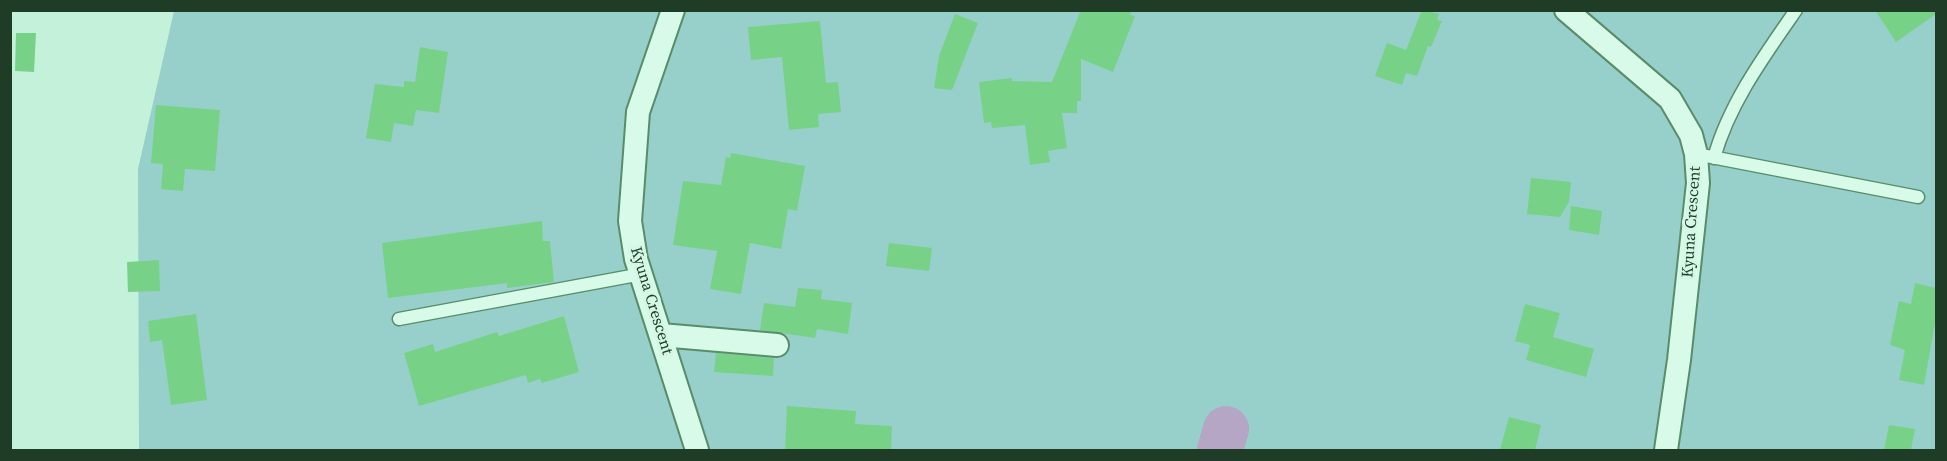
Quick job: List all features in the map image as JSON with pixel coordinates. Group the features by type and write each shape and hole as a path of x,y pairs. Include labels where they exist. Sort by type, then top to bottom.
{"street":[{"name":"Kyuna Crescent","path":"673,10 638,112 630,221 636,259 697,450"},
{"name":"Kyuna Crescent","path":"1566,10 1670,99 1705,156 1698,183 1666,450"},
{"path":"661,335 777,345"}],"lane":[{"path":"1796,10 1737,101 1721,133 1705,156 1918,197"},
{"path":"399,319 642,274"}],"shaded area":[{"path":"174,11 1936,11 1936,450 139,450 138,169"}],"building":[{"path":"1081,10 1132,10 1130,15 1135,16 1113,72 1081,59 1081,101 1077,101 1077,113 1062,113 1067,148 1048,151 1050,162 1030,165 1025,125 992,128 991,122 984,123 979,82 1012,78 1012,81 1052,82"},
{"path":"1422,10 1439,14 1437,20 1442,21 1431,47 1428,46 1417,76 1406,73 1402,85 1375,76 1387,43 1406,50"},
{"path":"1875,10 1936,10 1936,14 1896,42"},
{"path":"955,14 978,23 952,90 934,88 939,56"},
{"path":"820,21 826,83 838,82 841,112 818,114 819,127 789,130 782,57 751,60 748,27"},
{"path":"16,33 36,33 34,72 15,71"},
{"path":"420,47 448,52 439,113 416,110 413,126 394,123 391,142 366,138 375,84 404,87 404,81 415,82"},
{"path":"156,105 220,110 215,171 185,169 183,191 161,189 163,164 151,163"},
{"path":"731,153 805,166 797,211 788,209 781,249 750,243 741,294 710,289 717,251 673,245 683,181 721,185 726,157 730,158"},
{"path":"1531,178 1571,182 1569,202 1560,217 1527,214"},
{"path":"1571,206 1602,211 1599,235 1569,230"},
{"path":"542,221 543,241 550,241 554,282 507,288 507,283 388,298 382,243"},
{"path":"889,243 932,248 929,271 886,266"},
{"path":"159,260 160,291 128,292 127,262"},
{"path":"1915,283 1936,288 1936,317 1924,385 1899,380 1905,350 1890,345 1899,301 1911,304"},
{"path":"798,288 822,290 821,299 852,303 848,334 817,329 815,338 760,330 764,303 795,307"},
{"path":"1525,304 1560,313 1553,337 1594,349 1586,377 1526,360 1530,345 1515,341"},
{"path":"196,314 207,400 171,405 162,340 150,342 148,321"},
{"path":"564,316 579,372 542,383 540,379 528,383 526,375 419,406 404,353 433,344 435,352 497,332 499,336"},
{"path":"716,353 774,358 773,376 714,372"},
{"path":"787,406 856,411 855,424 892,426 891,450 785,450"},
{"path":"1509,417 1541,425 1535,450 1500,450"},
{"path":"1889,425 1915,429 1911,450 1884,450"}],"waterway":[{"path":"1220,450 1226,429"}]}
